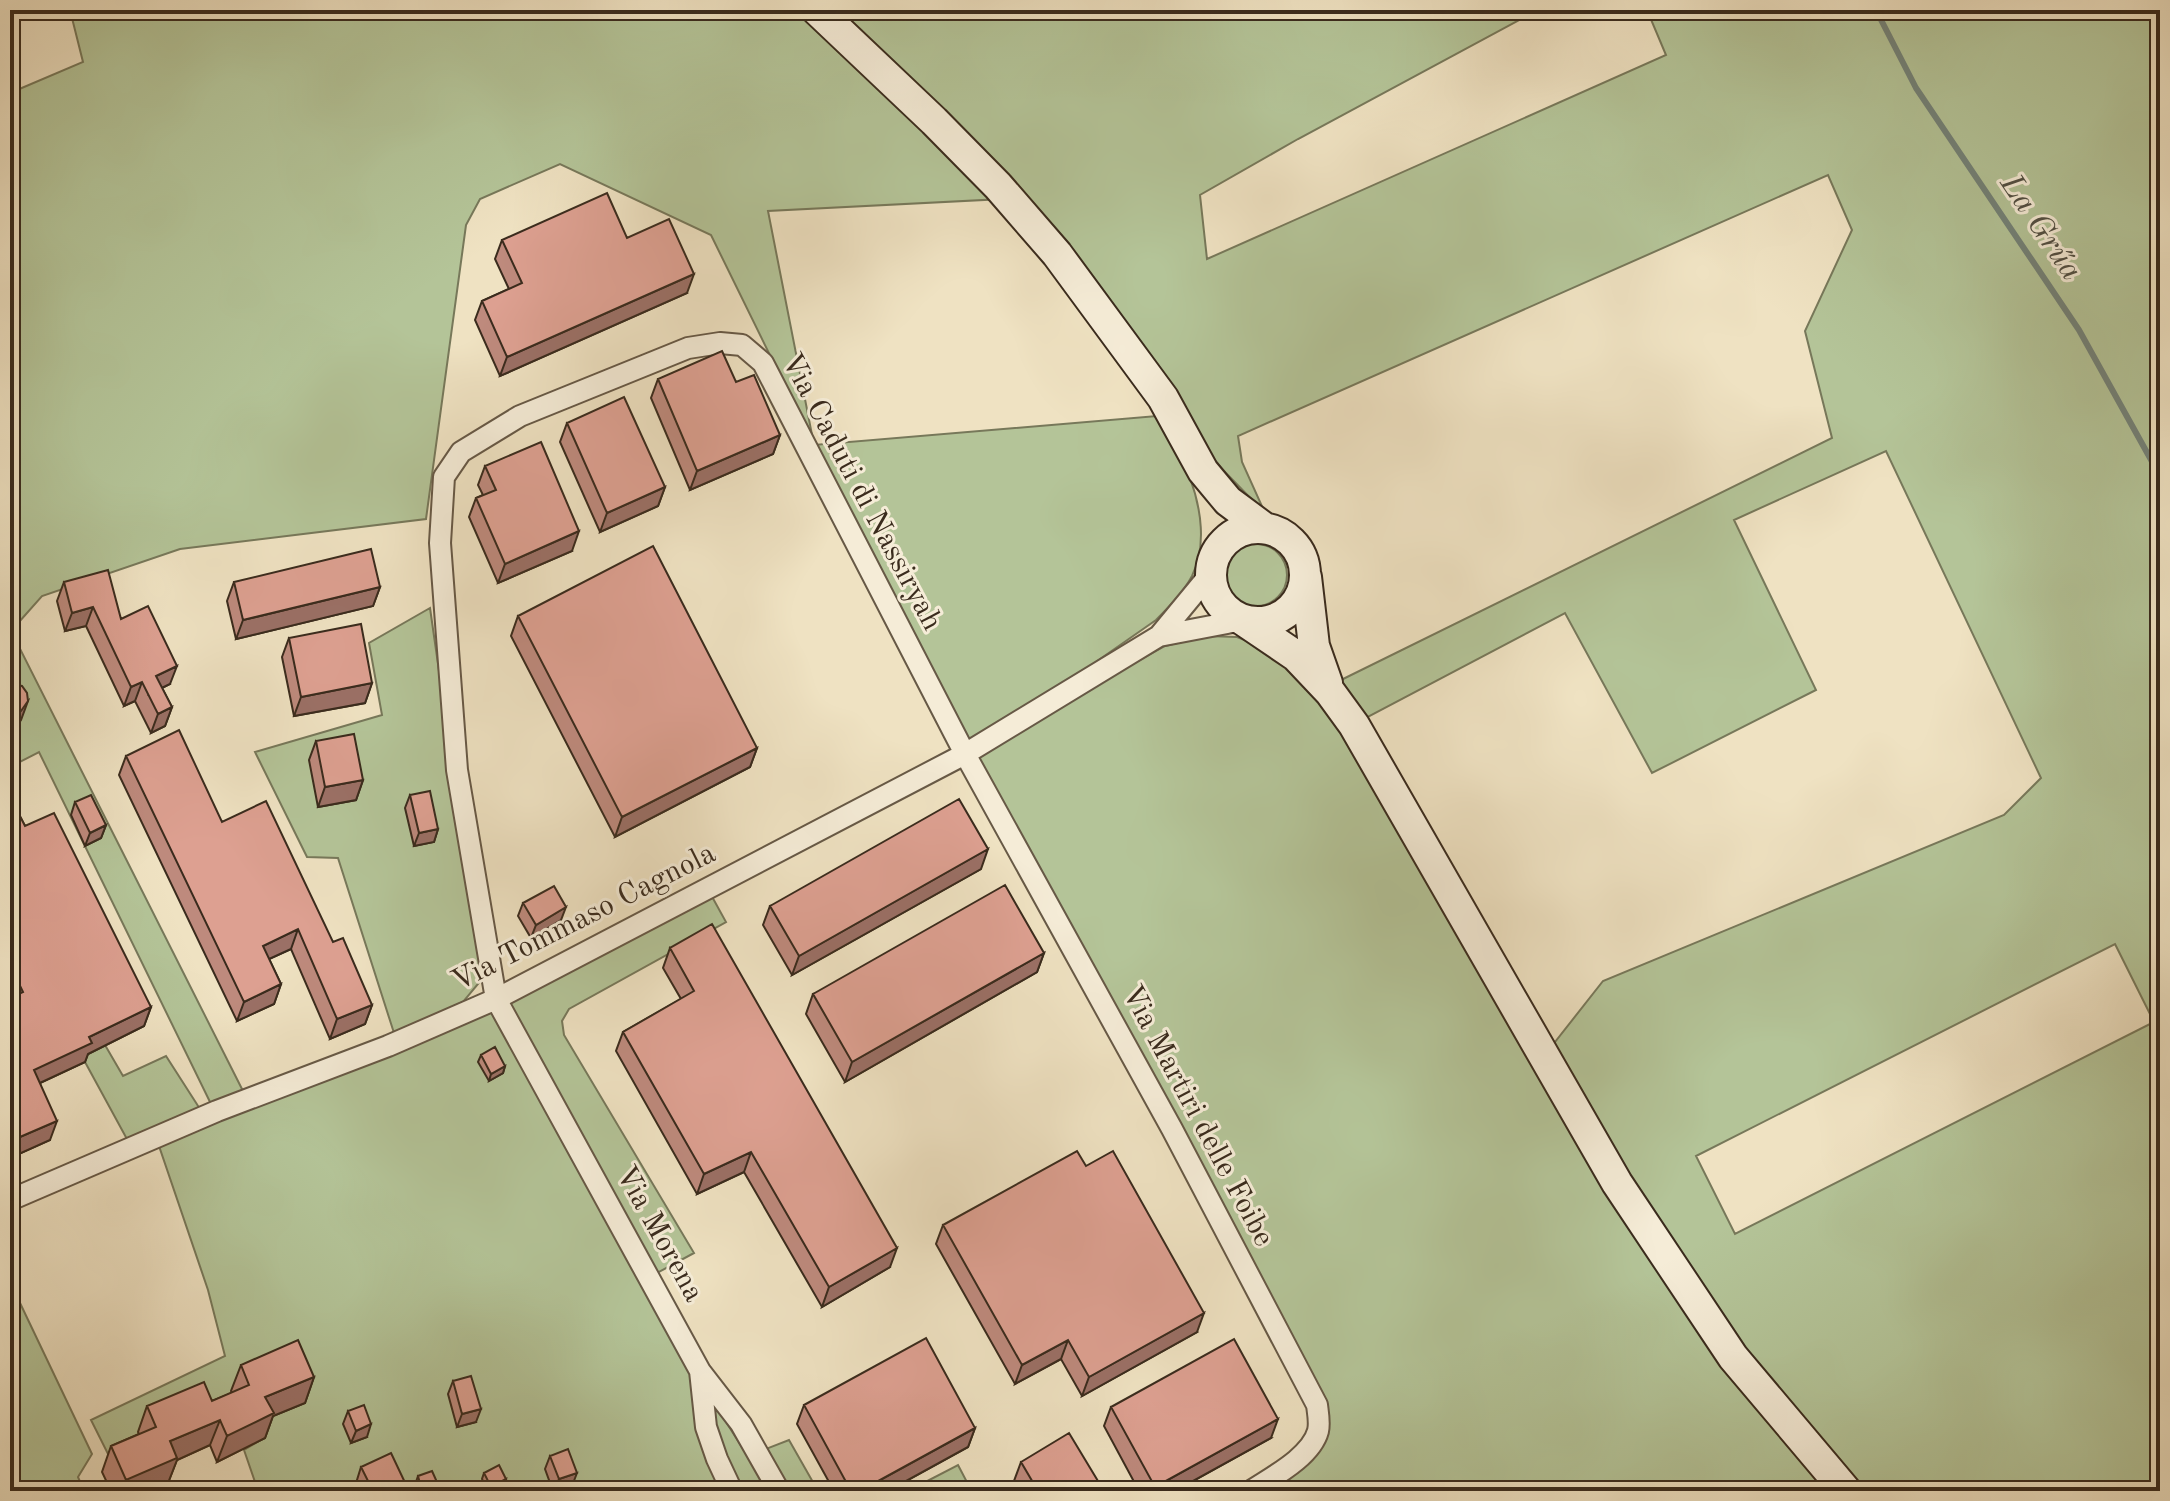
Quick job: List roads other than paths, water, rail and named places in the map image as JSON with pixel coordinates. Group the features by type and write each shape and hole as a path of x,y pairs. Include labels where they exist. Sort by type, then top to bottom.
{"main road":[{"path":"817,10 966,153 1057,254 1163,398 1203,471 1228,501 1263,527 1284,534 1298,548 1304,559 1314,646 1330,692"},
{"path":"1203,471 1213,512 1211,573 1214,591 1223,607 1296,656 1330,692 1354,725 1617,1183 1733,1357 1846,1491"},
{"path":"1211,573 1213,560 1228,538 1243,529 1263,527"},
{"path":"1243,620 1270,621 1291,610 1302,593 1306,574"}],"street":[{"name":"Via Caduti di Nassiryah","path":"496,999 457,770 440,543 444,477 461,452 520,416 688,348 720,343 742,345 763,363 965,754"},
{"name":"Via Tommaso Cagnola","path":"10,1200 217,1111 388,1046 496,999 965,754 1159,636 1211,573"},
{"name":"Via Tommaso Cagnola","path":"1159,636 1243,620"},
{"name":"Via Martiri delle Foibe","path":"965,754 1172,1129 1317,1405 1318,1432 1311,1445 1295,1462 1251,1491"},
{"name":"Via Morena","path":"496,999 700,1371 741,1424 779,1491"},
{"path":"700,1371 706,1427 732,1491"}],"waterway":[{"name":"La Grűa","path":"1876,10 1916,88 2079,330 2160,476"}]}
